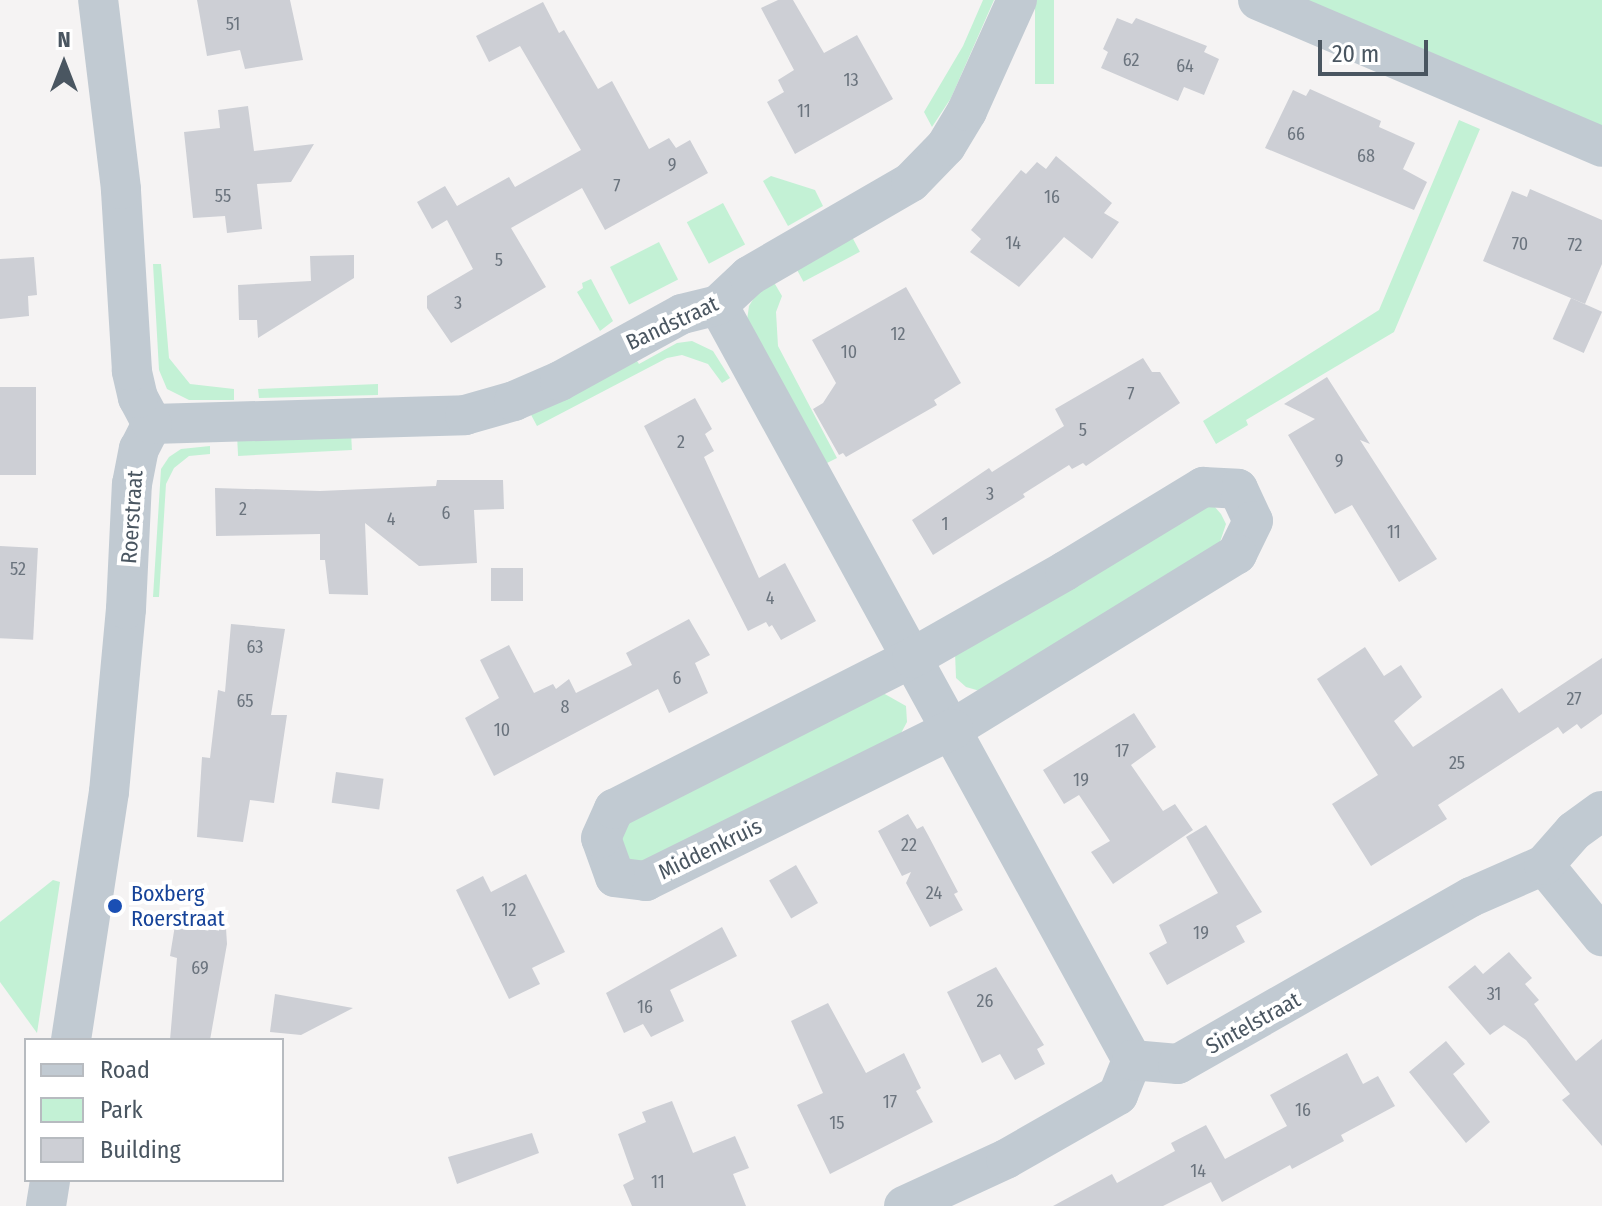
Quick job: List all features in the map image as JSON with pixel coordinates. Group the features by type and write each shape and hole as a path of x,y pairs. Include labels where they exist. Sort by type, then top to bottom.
{"street":[{"path":"98,0 121,189 132,371 138,398 152,424"},
{"name":"Bandstraat","path":"152,424 465,415 514,401 560,381 682,314 718,305 749,276 911,182 946,146 967,111 1017,0"},
{"path":"1258,0 1602,147"},
{"path":"718,305 1132,1060 1118,1095 1006,1159 904,1206"},
{"name":"Roerstraat","path":"71,1038 109,792 126,609 132,484 139,449 152,424"},
{"name":"Middenkruis","path":"1203,487 1238,489 1253,521 1237,554 953,729 646,881 615,877 601,838 614,809 912,658 1065,571 1203,487"},
{"name":"Sintelstraat","path":"1132,1060 1178,1064 1471,897 1544,865 1574,831 1602,811"},
{"path":"1544,865 1602,936"},
{"path":"46,1206 50,1182"}],"green space":[{"path":"983,0 994,0 951,98 932,127 924,112 963,46"},
{"path":"1035,0 1054,0 1054,84 1035,84"},
{"path":"1301,0 1602,0 1602,128"},
{"path":"1459,120 1480,129 1394,332 1246,420 1248,425 1216,444 1203,421 1379,310"},
{"path":"771,176 815,190 823,206 788,226 763,181"},
{"path":"723,203 745,244 709,264 687,222"},
{"path":"851,235 860,252 803,282 794,265"},
{"path":"659,242 678,279 629,304 610,267"},
{"path":"153,264 161,264 169,358 190,384 234,389 234,400 189,400 167,389 159,370"},
{"path":"591,279 613,321 600,331 577,292 583,288 582,283"},
{"path":"772,279 782,296 776,312 778,346 837,458 821,466 747,320 749,306"},
{"path":"692,341 713,351 730,378 722,383 708,364 682,355 667,358 537,426 529,411 633,355 639,364 677,343"},
{"path":"378,384 378,395 259,398 258,389"},
{"path":"351,432 352,450 238,456 237,438"},
{"path":"210,446 210,454 189,456 174,468 166,484 159,597 153,597 161,469 169,457 181,449"},
{"path":"1194,506 1214,506 1221,514 1226,524 1219,545 980,691 966,687 956,678 955,652"},
{"path":"883,693 906,706 907,722 900,735 657,862 629,861 619,850 623,824"},
{"path":"53,880 60,882 37,1033 0,982 0,922"}],"building":[{"path":"197,0 290,0 303,60 245,69 240,50 207,56"},
{"path":"778,0 793,0 824,53 857,35 893,99 795,154 767,102 784,92 778,80 794,70 761,8"},
{"path":"543,2 559,33 564,30 598,89 612,81 649,149 669,138 676,148 690,140 708,173 605,230 582,188 511,228 546,287 451,343 427,308 427,296 473,269 447,220 432,229 417,202 445,186 457,206 509,177 515,187 581,150 520,46 489,62 476,36"},
{"path":"1117,18 1132,24 1136,18 1207,46 1204,52 1219,59 1204,95 1184,87 1178,101 1101,68 1108,52 1103,49"},
{"path":"1310,89 1381,121 1379,127 1415,143 1403,169 1427,182 1414,210 1265,148 1293,90 1306,96"},
{"path":"248,106 254,151 314,144 291,182 257,184 262,229 227,233 225,216 193,218 184,132 220,128 218,110"},
{"path":"1056,156 1112,203 1104,213 1119,222 1092,259 1064,237 1019,287 970,252 981,239 971,230 1021,170 1026,174 1037,162 1046,169"},
{"path":"1530,189 1602,220 1602,264 1585,304 1483,261 1512,191 1527,197"},
{"path":"354,255 354,278 258,338 257,320 239,320 238,285 311,281 310,256"},
{"path":"34,257 37,295 28,296 29,316 0,319 0,259"},
{"path":"906,287 961,383 934,400 937,405 846,457 843,453 839,455 813,409 823,403 836,383 812,340"},
{"path":"1571,298 1602,312 1584,353 1553,339"},
{"path":"1143,358 1152,372 1160,372 1180,403 1086,466 1083,463 1072,469 1069,465 1023,494 1025,497 933,555 912,520 989,468 992,472 1064,426 1055,409"},
{"path":"1327,377 1370,444 1360,440 1437,559 1399,582 1352,505 1335,514 1288,435 1315,419 1284,404"},
{"path":"0,387 36,387 36,475 0,475"},
{"path":"695,398 712,429 705,434 714,451 704,457 759,578 785,563 816,621 781,640 772,625 769,627 766,622 748,631 644,426"},
{"path":"437,480 503,480 504,509 474,510 477,563 419,566 365,523 368,595 329,594 325,560 320,560 320,534 216,536 215,488 320,491 436,486"},
{"path":"0,546 38,548 33,640 0,638"},
{"path":"491,568 523,568 523,601 491,601"},
{"path":"689,619 710,655 695,663 708,693 669,713 658,689 494,776 465,718 499,698 480,660 509,645 534,693 553,684 556,689 569,679 576,693 632,665 626,653"},
{"path":"231,624 285,629 271,715 287,715 274,803 250,800 243,842 197,837 202,757 210,758 218,690 225,692"},
{"path":"1365,647 1384,676 1401,665 1422,697 1394,721 1413,747 1502,688 1519,713 1602,658 1602,714 1581,729 1577,724 1563,734 1558,727 1438,805 1447,819 1371,866 1332,804 1378,775 1317,679"},
{"path":"1134,713 1156,747 1131,765 1163,811 1175,804 1193,830 1113,884 1091,852 1110,841 1079,795 1064,804 1043,770"},
{"path":"336,772 384,779 379,809 332,803"},
{"path":"908,814 917,829 923,826 958,892 954,894 963,910 930,927 906,883 911,872 902,876 878,831"},
{"path":"1206,825 1262,912 1236,926 1245,942 1167,985 1149,953 1167,943 1159,925 1218,893 1186,837"},
{"path":"796,865 818,903 791,919 769,880"},
{"path":"526,874 565,952 532,968 540,984 509,999 456,890 483,876 491,892"},
{"path":"176,919 226,928 227,944 210,1038 170,1038 177,958 170,956"},
{"path":"722,927 737,956 670,990 684,1021 651,1037 643,1024 624,1033 606,993"},
{"path":"1509,952 1532,978 1525,984 1539,1000 1534,1004 1576,1061 1602,1039 1602,1146 1562,1100 1570,1094 1526,1040 1504,1025 1490,1035 1448,987 1475,965 1483,974"},
{"path":"996,967 1044,1045 1037,1049 1045,1064 1015,1080 1000,1054 982,1063 947,992"},
{"path":"275,994 353,1008 301,1035 270,1032"},
{"path":"828,1003 866,1073 904,1053 921,1088 916,1091 933,1122 830,1174 797,1105 823,1093 791,1021"},
{"path":"1446,1041 1465,1064 1453,1074 1490,1122 1466,1143 1409,1072"},
{"path":"1347,1053 1363,1084 1378,1076 1395,1106 1341,1135 1344,1141 1292,1169 1290,1165 1222,1202 1211,1182 1163,1206 1053,1206 1112,1174 1117,1183 1175,1151 1171,1143 1206,1125 1225,1159 1287,1126 1270,1095"},
{"path":"672,1101 693,1153 735,1136 749,1168 733,1174 746,1206 632,1206 623,1185 634,1179 618,1134 646,1122 642,1112"},
{"path":"532,1133 539,1153 457,1184 448,1157"}],"place":[{"name":"Boxberg Roerstraat","path":"115,906"}]}
